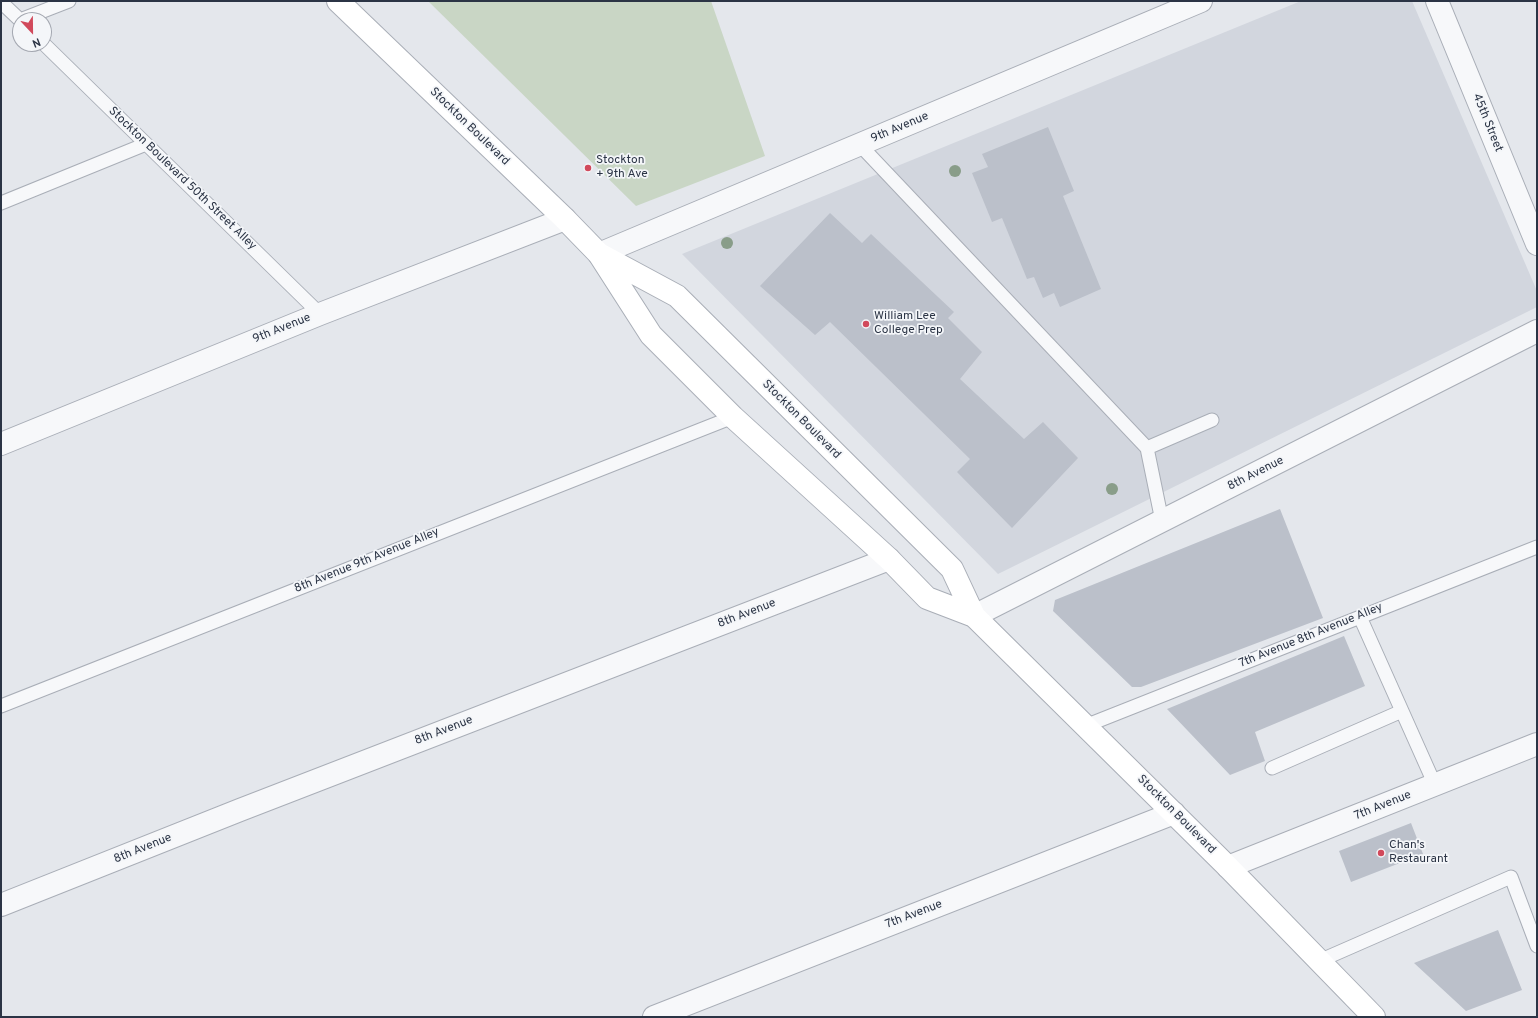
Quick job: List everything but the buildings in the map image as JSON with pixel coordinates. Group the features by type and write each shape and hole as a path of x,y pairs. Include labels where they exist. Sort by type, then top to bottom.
{"main road":[{"name":"Stockton Boulevard","path":"338,1 565,219 599,254 651,335 733,417 889,558 927,598 974,616"},
{"name":"Stockton Boulevard","path":"599,254 677,296 952,569 974,616 1228,867 1374,1017"}],"street":[{"name":"9th Avenue","path":"599,254 1201,1"},
{"name":"45th Street","path":"1437,1 1537,244"},
{"name":"9th Avenue","path":"1,444 320,314 565,219"},
{"name":"8th Avenue","path":"974,616 1537,331"},
{"name":"8th Avenue","path":"1,906 276,796 889,558"},
{"name":"7th Avenue","path":"1228,867 1537,744"},
{"name":"7th Avenue","path":"654,1017 1174,813"}],"lane":[{"path":"41,12 69,1"},
{"path":"1,2 12,12"},
{"name":"Stockton Boulevard 50th Street Alley","path":"52,52 320,314"},
{"path":"1,203 146,144"},
{"path":"860,145 1147,448 1162,521"},
{"name":"8th Avenue 9th Avenue Alley","path":"1,706 733,417"},
{"path":"1147,448 1212,420"},
{"name":"7th Avenue 8th Avenue Alley","path":"1085,726 1537,547"},
{"path":"1360,617 1436,785"},
{"path":"1272,768 1402,711"},
{"path":"1320,961 1511,877 1537,946"}],"shaded area":[{"path":"1301,1 1412,1 1537,291 1537,307 998,574 682,254"}],"green space":[{"path":"428,1 711,1 765,156 636,206"}],"place":[{"name":"Stockton + 9th Ave","path":"588,168"},
{"name":"William Lee College Prep","path":"866,324"},
{"name":"Chan's Restaurant","path":"1381,853"}]}
